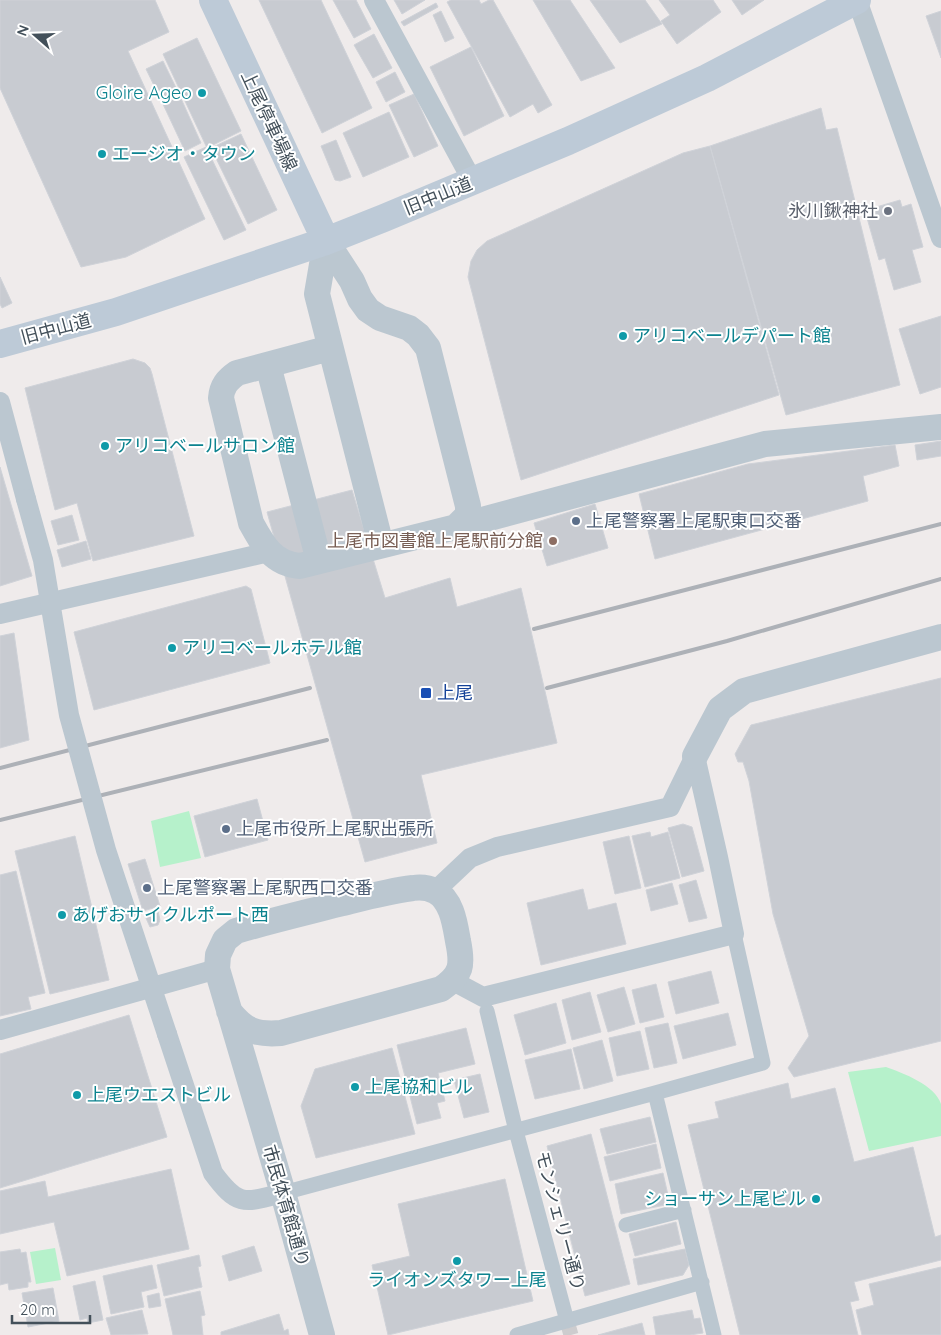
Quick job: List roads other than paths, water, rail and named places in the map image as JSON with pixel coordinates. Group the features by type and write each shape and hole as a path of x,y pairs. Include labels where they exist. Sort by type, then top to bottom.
{"main road":[{"name":"上尾停車場線","path":"213,0 326,241"},
{"name":"旧中山道","path":"0,344 116,312 326,241 473,182 708,78 857,0"}],"street":[{"path":"374,0 473,182"},
{"path":"857,0 941,238"},
{"path":"326,241 317,294 381,545"},
{"path":"326,241 368,310 380,318 409,328 418,335 428,348 468,506 468,514 456,527"},
{"path":"330,348 237,373 229,378 222,389 221,398 252,523 259,539 269,552 288,565 300,566 456,527 765,444 941,427"},
{"path":"268,365 318,561"},
{"path":"0,402 43,560 69,715 106,850 213,1173 225,1189 236,1198 254,1201 763,1063 695,756"},
{"path":"0,614 269,552"},
{"path":"435,891 470,858 497,847 670,807 720,709 744,691 941,637"},
{"path":"0,1030 217,969 218,955 225,940 236,930 414,888 426,888 435,891 445,899 451,910 462,958 460,970 453,981 441,989 281,1033 265,1034 252,1031 239,1024 229,1011"},
{"path":"453,981 483,996 734,934"},
{"name":"市民体育館通り","path":"217,969 283,1193 322,1335"},
{"name":"モンシェリー通り","path":"486,1011 516,1131 568,1321"},
{"path":"249,1076 251,1064 257,1051 266,1041 281,1033"},
{"path":"656,1093 714,1335"},
{"path":"626,1226 684,1210"},
{"path":"517,1335 702,1282"}],"tunnel":[{"path":"567,1321 571,1335"}],"railway":[{"path":"534,629 941,524"},
{"path":"547,688 727,641 941,579"},
{"path":"0,768 310,688"},
{"path":"0,820 327,740"}],"place":[{"name":"Gloire Ageo","path":"202,93"},
{"name":"エージオ・タウン","path":"102,154"},
{"name":"氷川鍬神社","path":"888,211"},
{"name":"アリコベールデパート館","path":"623,336"},
{"name":"アリコベールサロン館","path":"105,446"},
{"name":"上尾警察署上尾駅東口交番","path":"576,521"},
{"name":"上尾市図書館上尾駅前分館","path":"553,541"},
{"name":"アリコベールホテル館","path":"172,648"},
{"name":"上尾","path":"426,693"},
{"name":"上尾市役所上尾駅出張所","path":"226,829"},
{"name":"上尾警察署上尾駅西口交番","path":"147,888"},
{"name":"あげおサイクルポート西","path":"62,915"},
{"name":"上尾協和ビル","path":"355,1087"},
{"name":"上尾ウエストビル","path":"77,1095"},
{"name":"ショーサン上尾ビル","path":"816,1199"},
{"name":"ライオンズタワー上尾","path":"457,1261"}]}
